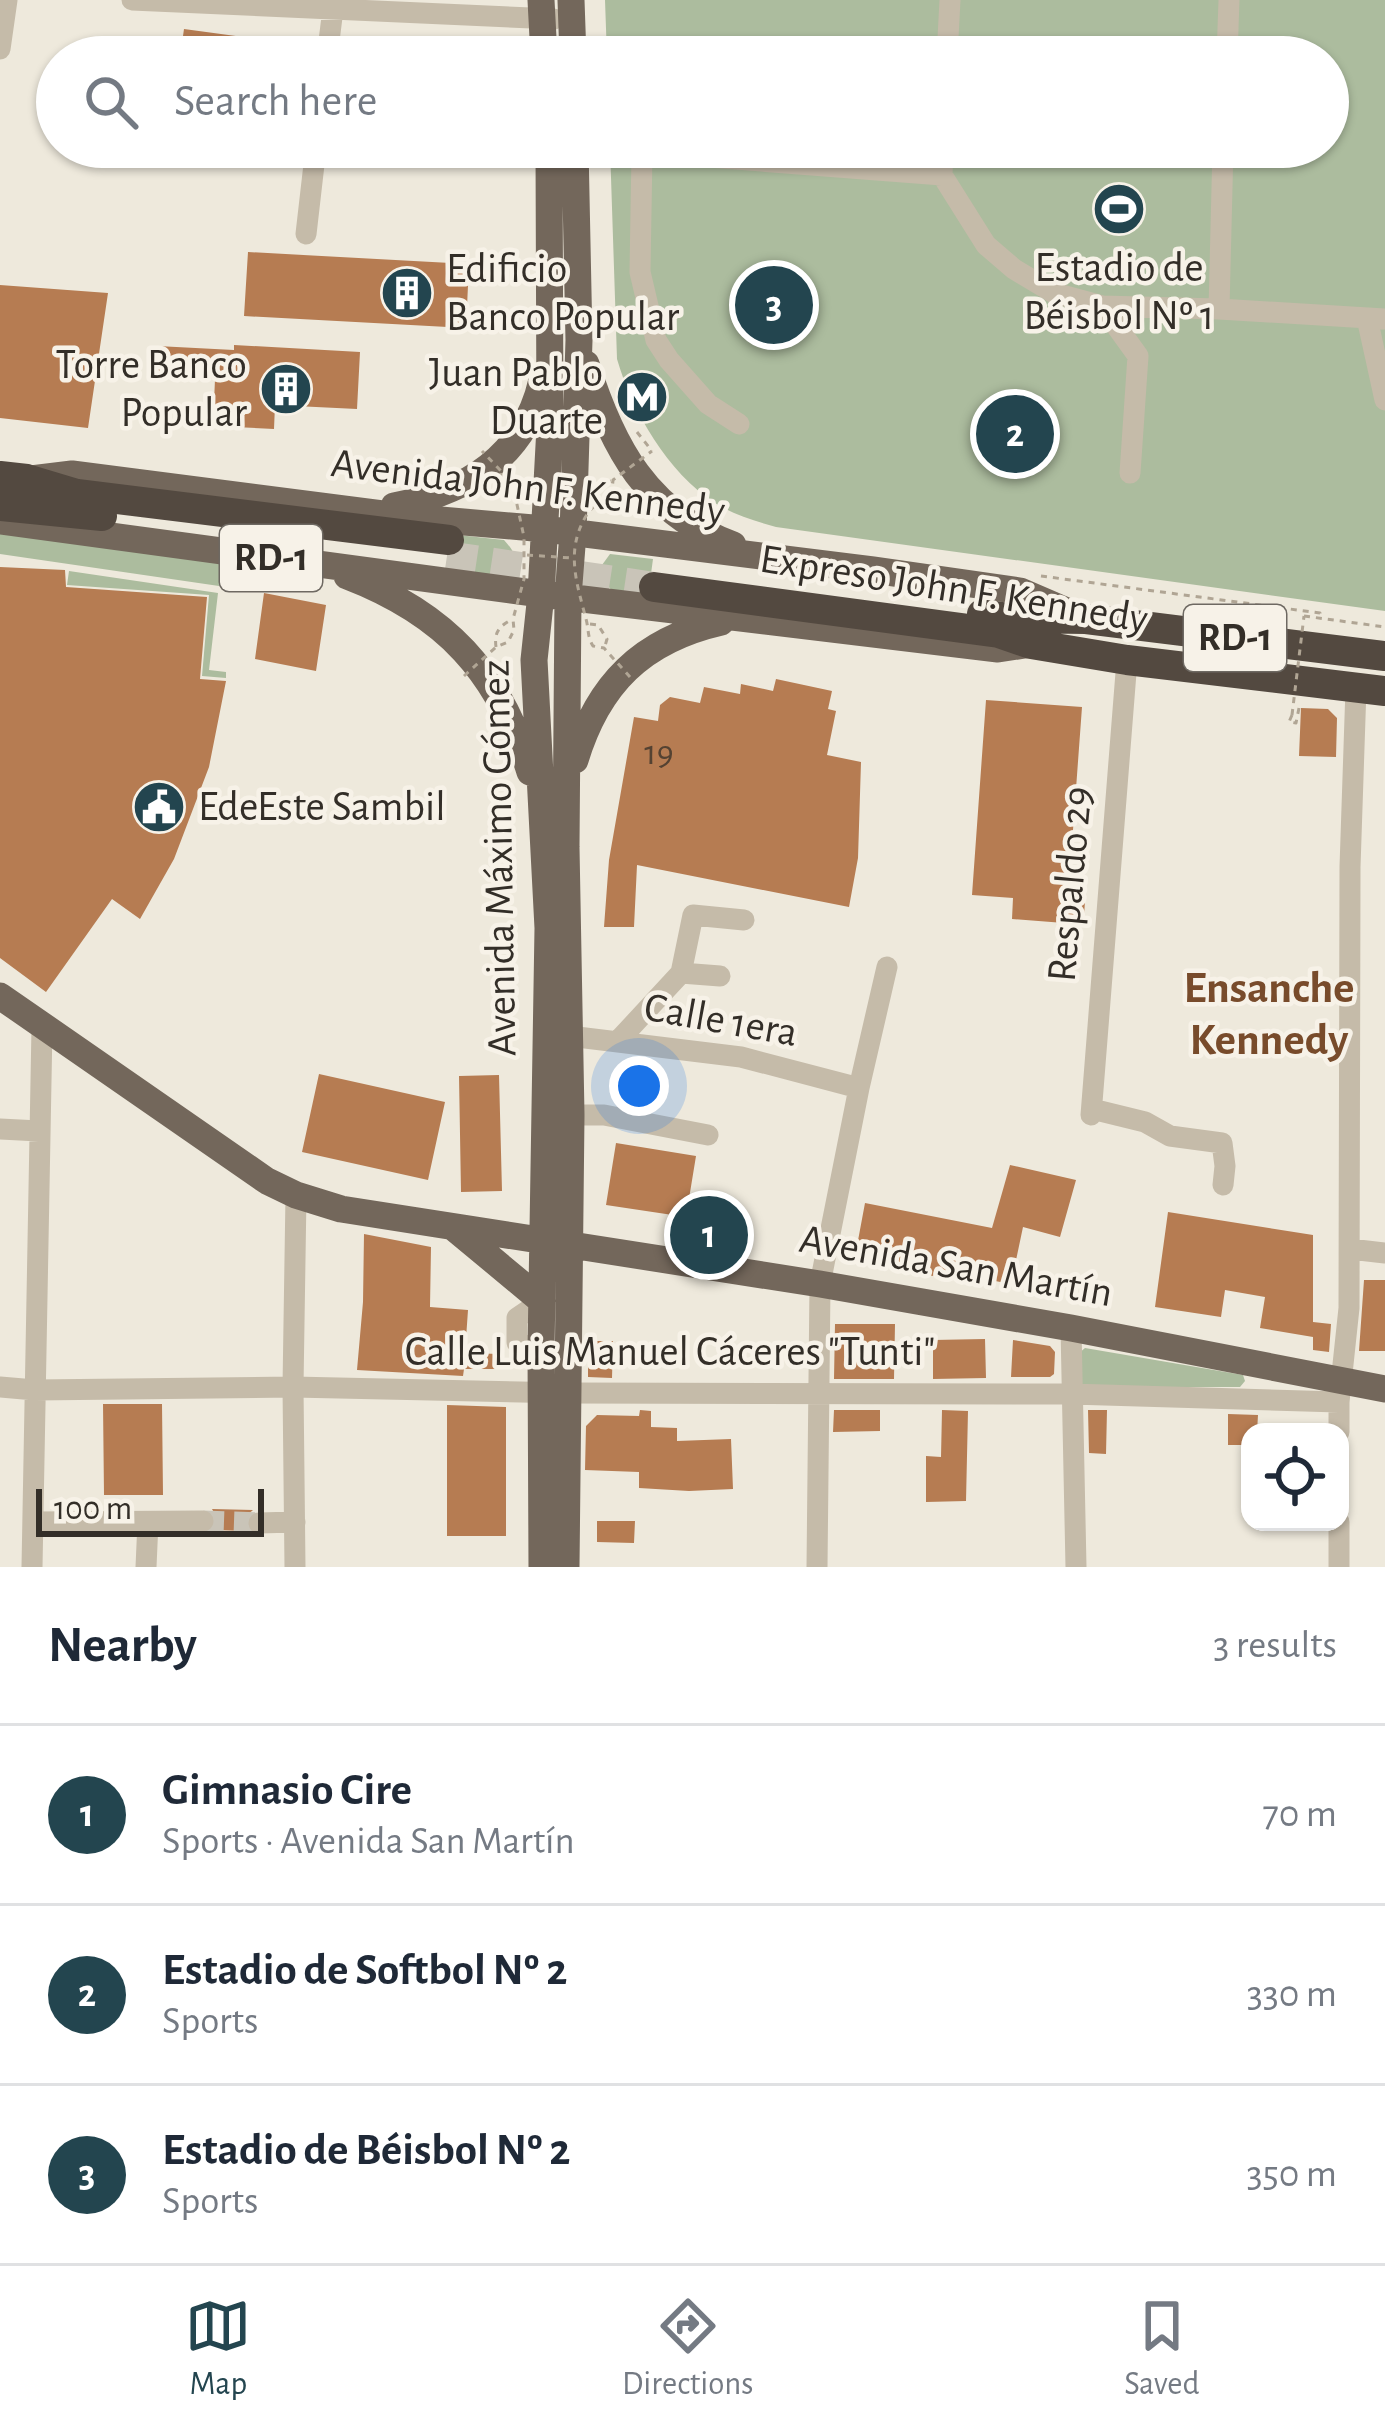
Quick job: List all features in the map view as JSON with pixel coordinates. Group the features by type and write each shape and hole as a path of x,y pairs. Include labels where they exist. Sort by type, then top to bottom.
{"highway":[{"name":"RD-1","path":"0,506 448,548 77,494 13,477"},
{"name":"Expreso John F. Kennedy","path":"1371,689 1127,660 999,634 655,578 1009,618 1086,619 1385,656"}],"main road":[{"name":"Avenida Máximo Gómez","path":"551,168 564,341"},
{"name":"Avenida Máximo Gómez","path":"542,1567 556,1393 541,1350 542,1301 556,1242 571,1115 554,805 534,660 555,596 564,540 564,341 576,168"},
{"path":"322,506 387,507 459,488 494,464 523,429 564,341"},
{"path":"564,341 614,440 646,486 681,517 715,538 765,557"},
{"name":"Avenida John F. Kennedy","path":"13,477 72,474 564,540 765,557 1020,592 1086,619"},
{"name":"RD-1","path":"0,521 555,596 998,649 1031,644"},
{"path":"315,564 390,596 473,658 508,713 554,805"},
{"path":"554,805 593,710 617,676 660,643 685,631 719,622 772,621"},
{"name":"Avenida Máximo Gómez","path":"554,805 548,928 556,1393 566,1567"},
{"name":"Avenida San Martín","path":"0,996 267,1181 341,1210 1070,1328 1340,1392 1385,1389"},
{"path":"452,1226 542,1301"}],"street":[{"path":"0,49 7,0"},
{"path":"132,0 411,13 572,10"},
{"path":"948,36 950,0"},
{"path":"1228,36 1229,0"},
{"path":"329,36 332,10"},
{"path":"306,235 314,168"},
{"path":"642,168 640,272 656,340 708,404 739,424"},
{"path":"851,168 942,175"},
{"path":"942,168 942,175 986,245 1054,293 1102,306 1376,319 1385,400"},
{"path":"1219,309 1222,168"},
{"path":"1102,306 1138,356 1130,473"},
{"name":"Respaldo 29","path":"1127,660 1092,1112 1145,1123 1171,1136 1222,1143 1222,1185"},
{"path":"1339,1423 1350,1250 1350,867 1371,689"},
{"path":"618,1041 681,973 691,918 697,914 744,920"},
{"path":"817,1567 820,1284 887,967"},
{"path":"681,973 720,976"},
{"path":"32,1567 42,1027"},
{"name":"Calle 1era","path":"569,1036 741,1057 859,1088"},
{"path":"571,1115 604,1115 708,1135"},
{"path":"0,1129 39,1131"},
{"path":"295,1567 296,1195"},
{"path":"1350,1250 1385,1253"},
{"path":"1070,1328 1076,1567"},
{"name":"Calle Luis Manuel Cáceres \"Tunti\"","path":"0,1388 1340,1392"},
{"path":"33,1522 203,1521"},
{"path":"146,1567 148,1522"},
{"path":"260,1522 295,1522"},
{"path":"1339,1531 1339,1567"}],"path":[{"path":"409,36 411,13"},
{"path":"464,676 508,642 526,555 518,487 482,451"},
{"path":"526,555 564,540 582,523 590,509 590,495 600,484 652,451"},
{"path":"501,471 506,494 516,500"},
{"path":"590,509 612,493 613,480"},
{"path":"564,540 588,624 586,634 593,646 604,648 630,677"},
{"path":"1020,592 1042,574 1320,613 1320,618"},
{"path":"1299,703 1296,723 1289,722 1304,616 1385,628"},
{"path":"496,647 494,637 501,625 513,619"},
{"path":"588,624 598,625 607,639 604,648"}],"green space":[{"path":"605,0 1385,0 1385,611 752,520 715,503 667,458 642,420 617,359 611,168 1349,168 1349,36 606,36"},
{"path":"0,525 222,554 219,586 0,554"},
{"path":"449,534 504,540 515,555 514,571 506,581 446,573"},
{"path":"610,554 653,559 648,596 613,591 602,581 602,565"},
{"path":"69,571 218,593 209,670 226,672 226,678 202,676 209,595 67,585"},
{"path":"1085,1348 1243,1375 1245,1381 1240,1387 1086,1387 1077,1381 1078,1354"}],"building":[{"path":"184,29 236,36 183,36"},
{"path":"248,252 469,264 466,328 244,316"},
{"path":"0,285 108,293 88,428 0,418"},
{"name":"Torre Banco Popular","path":"234,345 360,352 357,409 275,405 274,429 213,426 215,379 153,376 157,346 234,350"},
{"path":"0,567 65,570 66,587 207,597 200,679 226,681 209,767 174,859 140,919 112,899 46,992 0,958"},
{"path":"264,593 326,605 316,671 255,659"},
{"path":"776,679 832,691 828,709 836,711 827,755 861,762 858,858 849,907 637,865 634,927 604,927 609,860 634,717 658,721 660,705 670,697 700,703 704,687 740,694 741,684 773,691"},
{"path":"986,700 1082,707 1068,898 1085,900 1084,917 1064,923 1012,919 1013,898 972,895"},
{"path":"1301,708 1328,709 1337,718 1336,757 1299,756"},
{"path":"319,1074 445,1102 428,1180 302,1152"},
{"path":"499,1075 502,1191 461,1192 459,1076"},
{"path":"616,1143 696,1156 686,1217 606,1205"},
{"path":"1010,1165 1076,1180 1060,1237 1023,1227 1011,1284 974,1277 973,1283 854,1262 865,1203 992,1228"},
{"path":"1168,1212 1313,1235 1313,1322 1331,1324 1329,1352 1313,1350 1313,1337 1260,1328 1265,1297 1225,1290 1221,1317 1155,1307"},
{"path":"699,1217 724,1221 719,1250 694,1246"},
{"path":"364,1234 431,1247 430,1307 468,1310 465,1353 500,1354 500,1369 464,1369 463,1376 357,1370"},
{"path":"1364,1280 1385,1280 1385,1351 1359,1351"},
{"path":"835,1324 895,1324 894,1379 834,1379"},
{"path":"985,1339 986,1378 933,1379 933,1340"},
{"path":"1013,1340 1050,1346 1055,1352 1054,1374 1011,1377"},
{"path":"588,1341 613,1341 612,1378 588,1377"},
{"path":"103,1404 162,1404 163,1495 104,1495"},
{"path":"447,1405 506,1407 506,1536 447,1536"},
{"path":"640,1410 651,1411 651,1427 677,1428 677,1441 731,1439 733,1489 639,1488 639,1472 585,1470 586,1426 597,1415 639,1416"},
{"path":"834,1410 880,1410 880,1431 833,1432"},
{"path":"942,1410 968,1411 966,1501 926,1502 926,1456 941,1457"},
{"path":"1088,1410 1107,1410 1106,1454 1089,1453"},
{"path":"1228,1414 1258,1415 1258,1423 1241,1423 1241,1445 1228,1445"},
{"path":"212,1509 253,1510 245,1517 246,1531 214,1530 218,1520"},
{"path":"597,1521 635,1521 634,1543 597,1542"}],"tunnel":[{"path":"447,556 654,587"},
{"path":"203,1521 259,1523"}],"place":[{"name":"Estadio de Béisbol Nº 1","path":"1119,209"},
{"name":"Edificio Banco Popular","path":"407,293"},
{"name":"Estadio de Béisbol Nº 2","path":"774,305"},
{"name":"Torre Banco Popular","path":"286,389"},
{"name":"Juan Pablo Duarte","path":"642,397"},
{"name":"Estadio de Softbol Nº 2","path":"1015,434"},
{"name":"EdeEste Sambil","path":"159,807"},
{"name":"Gimnasio Cire","path":"709,1235"}],"district":[{"name":"Ensanche Kennedy","path":"1269,1014"}]}
